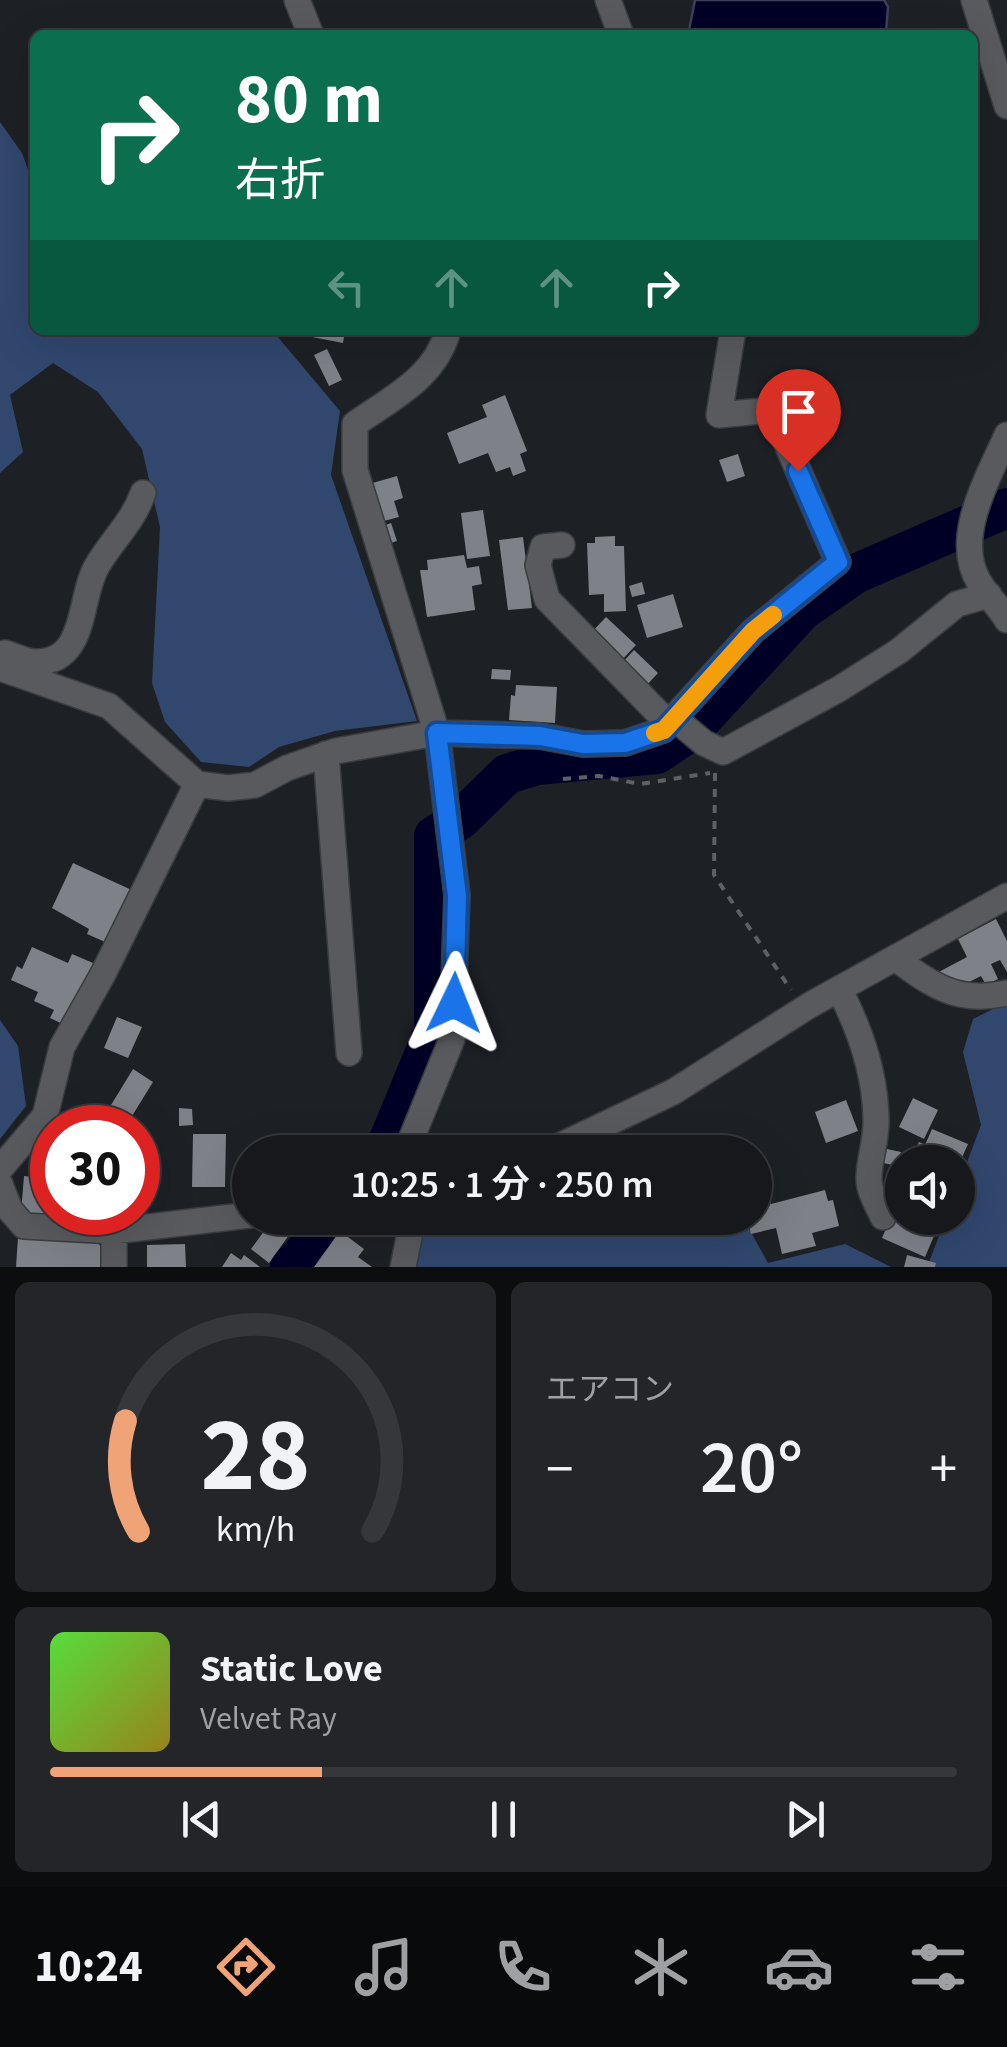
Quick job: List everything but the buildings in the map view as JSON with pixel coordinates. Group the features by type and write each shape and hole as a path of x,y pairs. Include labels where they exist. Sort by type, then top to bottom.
{"street":[{"path":"297,0 309,30"},
{"path":"608,0 619,30"},
{"path":"974,0 1007,106"},
{"path":"413,1135 452,1039 457,896 437,733 355,470 355,424 426,374 447,335"},
{"path":"0,668 109,706 197,784 228,788 255,786 287,768 326,754 437,733 540,736 583,744 625,743 664,730 753,631 838,562 772,410 718,415 732,335"},
{"path":"1007,435 975,508 970,552 977,580 1007,620"},
{"path":"0,654 34,662 64,652 75,640 88,584 137,512 143,494"},
{"path":"562,544 543,548 538,564 548,599 671,721 704,743 716,761 723,752 839,689 899,651 957,604 990,595"},
{"path":"326,754 349,1053"},
{"path":"0,1169 45,1116 62,1048 197,784"},
{"path":"582,1135 673,1092 804,1009 1007,896"},
{"path":"895,958 936,988 980,999 1007,994"},
{"path":"839,990 857,1024 866,1054 877,1127 868,1182 883,1217"},
{"path":"0,1184 10,1210 24,1226 30,1226"},
{"path":"160,1226 232,1217"},
{"path":"114,1235 114,1267"},
{"path":"402,1267 409,1235"}],"path":[{"path":"563,779 599,776 640,784 696,773 716,761"},
{"path":"716,761 714,875 804,1009"}],"shaded area":[{"path":"695,0 884,0 888,7 886,30 689,30"},
{"path":"0,122 22,153 30,175 30,335 276,335 340,411 331,475 417,721 335,731 279,747 249,767 201,762 165,722 152,683 160,527 142,449 98,392 53,363 10,395 23,452 0,473"},
{"path":"1007,1002 1007,1267 927,1267 939,1235 975,1235 973,1145 981,1125 963,1052 973,1019"},
{"path":"0,1020 18,1046 26,1106 0,1139"},
{"path":"423,1235 752,1235 768,1263 845,1244 891,1267 417,1267"}],"waterway":[{"path":"391,1135 434,1031 434,836 461,819 507,774 537,765 657,754 691,731 803,610 855,574 1007,508"},
{"path":"290,1267 321,1235"}],"slow traffic":[{"path":"655,733 664,730 753,631 773,615"}],"route":[{"path":"454,1003 457,896 437,733 540,736 583,744 625,743 664,730 753,631 838,562 798,471"}]}
